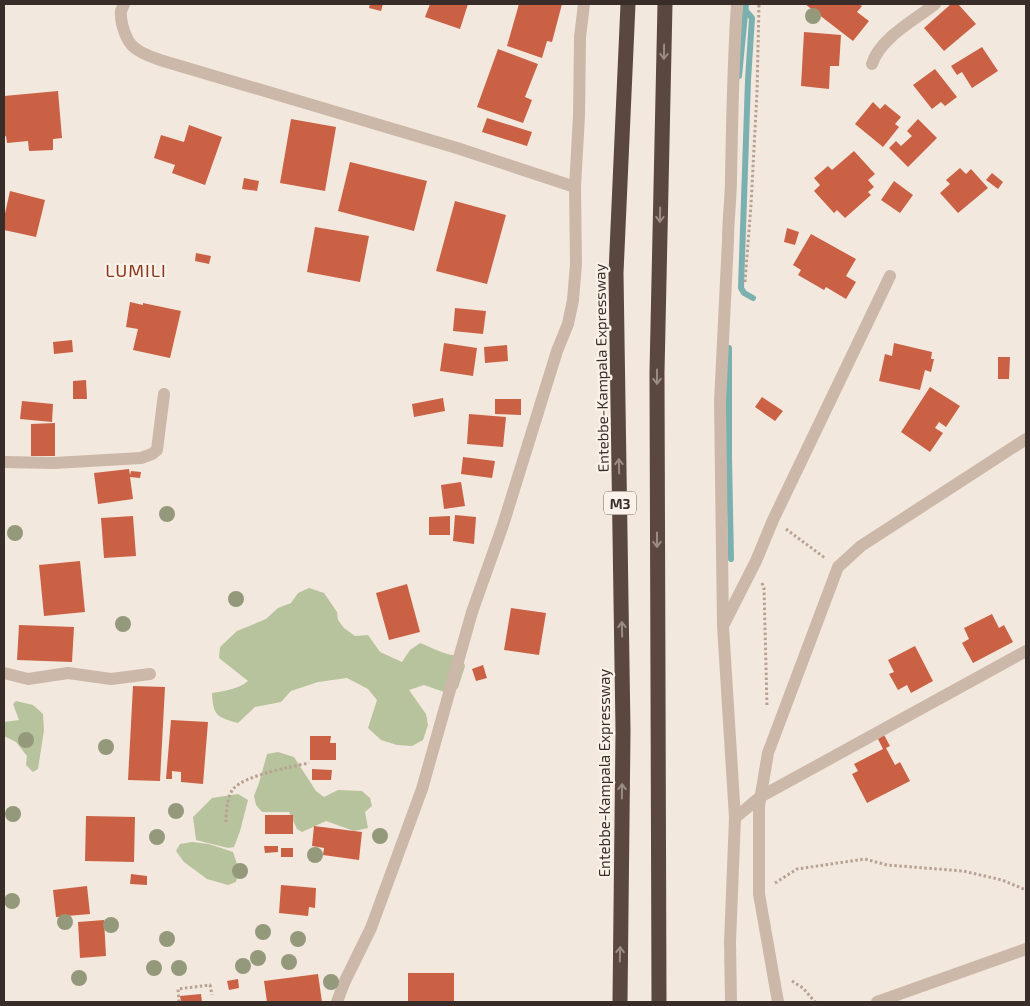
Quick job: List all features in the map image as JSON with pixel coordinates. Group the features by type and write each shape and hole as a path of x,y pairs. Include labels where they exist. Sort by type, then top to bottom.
{"highway":[{"name":"Entebbe-Kampala Expressway","path":"620,1002 623,730 616,273 628,4"},
{"name":"M3","path":"659,1002 657,372 665,4"}],"street":[{"path":"124,4 121,12 126,37 134,48 160,60 457,148 575,187"},
{"path":"337,1002 344,983 371,928 422,789 472,612 503,525 557,351 568,324 573,300 576,264 575,187 580,116 580,37 584,4"},
{"path":"731,1002 730,942 735,818 723,626 720,402 731,190 737,4"},
{"path":"872,64 877,51 888,39 935,4"},
{"path":"723,626 756,561 773,520 890,276"},
{"path":"4,462 54,463 140,458 152,454 156,450 164,394"},
{"path":"778,1002 760,894 760,797 768,753 838,567 861,546 1026,440"},
{"path":"735,818 760,797 1026,651"},
{"path":"4,673 28,679 68,673 111,679 150,674"},
{"path":"877,1002 1026,949"}],"path":[{"path":"745,282 752,196 759,4"},
{"path":"773,520 838,567"},
{"path":"764,588 767,714"},
{"path":"226,822 227,806 233,789 245,781 309,763"},
{"path":"760,894 797,868 865,859 887,865 963,871 1002,880 1026,890"},
{"path":"773,969 803,988 815,1002"},
{"path":"179,1002 178,989 210,985 212,995"}],"green space":[{"path":"309,588 324,593 337,612 338,620 344,628 355,636 368,635 380,652 402,662 410,650 420,643 445,653 461,655 465,666 458,688 450,694 424,685 409,690 426,714 428,725 423,740 412,746 397,745 381,740 368,728 377,700 368,689 347,678 318,682 291,691 281,702 255,707 238,723 221,717 215,711 212,693 236,688 248,681 219,658 220,647 237,631 266,619 278,608 291,603 298,593"},
{"path":"16,701 33,705 43,714 44,730 38,769 33,772 26,765 27,756 16,742 4,736 4,722 19,720 13,704"},
{"path":"278,752 294,757 316,791 324,797 338,790 362,791 370,798 372,806 365,812 368,828 354,831 326,821 302,832 297,829 289,812 262,812 256,805 254,796 267,754"},
{"path":"238,794 248,800 234,847 228,848 196,840 193,817 212,798"},
{"path":"192,842 209,844 233,852 239,870 236,882 228,885 207,879 184,862 176,851 180,844"}],"building":[{"path":"370,4 383,4 381,11 369,8"},
{"path":"430,4 468,4 460,29 425,17"},
{"path":"519,4 562,4 552,42 547,41 542,58 507,46"},
{"path":"805,4 858,4 862,6 857,12 869,21 853,41"},
{"path":"951,4 958,4 976,24 944,51 924,28"},
{"path":"804,32 841,35 839,66 830,66 829,89 801,86"},
{"path":"982,47 998,71 972,88 962,72 957,75 951,66"},
{"path":"498,49 538,64 525,97 532,100 523,123 477,107"},
{"path":"935,69 957,97 945,106 941,102 932,109 913,85"},
{"path":"58,91 62,138 53,139 53,150 29,151 28,141 7,143 6,136 4,137 4,96"},
{"path":"873,102 880,109 885,104 901,117 895,124 899,127 883,147 855,124"},
{"path":"487,118 532,132 527,146 482,132"},
{"path":"291,119 336,127 325,191 280,183"},
{"path":"918,119 937,138 908,167 889,148 896,141 901,146 912,136 907,131"},
{"path":"189,125 222,137 205,185 172,173 175,165 154,158 161,135 184,142"},
{"path":"854,151 875,174 868,180 874,187 868,192 871,195 845,218 837,210 834,213 814,191 820,185 814,178 828,166 832,170"},
{"path":"350,162 427,181 414,231 338,211"},
{"path":"960,168 966,174 971,169 988,188 958,213 940,193 950,184 946,180"},
{"path":"992,173 1003,182 998,189 986,180"},
{"path":"244,178 259,181 257,191 242,189"},
{"path":"894,181 913,195 900,213 881,200"},
{"path":"10,191 45,200 36,237 4,230 4,218"},
{"path":"455,201 506,215 487,284 436,271"},
{"path":"315,227 369,236 360,282 307,272"},
{"path":"787,228 799,232 795,245 784,242"},
{"path":"811,234 856,259 846,276 856,282 846,299 826,287 824,290 798,275 801,270 793,265"},
{"path":"196,253 211,256 209,264 195,261"},
{"path":"130,302 181,311 170,358 133,350 138,329 126,327"},
{"path":"455,308 486,311 483,334 453,331"},
{"path":"72,340 73,352 54,354 53,342"},
{"path":"444,343 477,348 473,376 440,371"},
{"path":"894,343 932,352 931,359 934,359 931,372 925,370 920,390 879,381 885,354 892,356"},
{"path":"507,345 508,361 485,363 484,347"},
{"path":"998,357 1010,357 1009,379 998,379"},
{"path":"86,380 87,399 73,399 73,381"},
{"path":"930,387 960,406 946,427 939,422 935,428 943,433 930,452 901,432"},
{"path":"762,397 783,411 775,421 755,407"},
{"path":"443,398 445,411 414,417 412,404"},
{"path":"495,399 521,399 521,415 495,414"},
{"path":"22,401 53,404 52,422 20,419"},
{"path":"469,414 506,417 503,447 467,444"},
{"path":"55,423 55,456 31,456 31,424"},
{"path":"463,457 495,461 492,478 461,474"},
{"path":"129,469 130,475 131,471 141,472 140,478 130,477 133,499 98,504 94,473"},
{"path":"461,482 465,506 444,509 441,485"},
{"path":"455,515 476,517 474,544 453,541"},
{"path":"133,516 136,556 104,558 101,518"},
{"path":"450,516 450,535 429,535 429,517"},
{"path":"80,561 85,612 44,616 39,565"},
{"path":"407,584 420,632 389,640 376,593"},
{"path":"511,608 546,613 539,655 504,650"},
{"path":"992,614 999,628 1004,625 1013,642 973,663 962,643 969,639 964,628"},
{"path":"19,625 74,627 72,662 17,660"},
{"path":"915,646 933,681 911,693 907,685 898,690 889,674 894,672 888,660"},
{"path":"483,665 487,678 476,681 472,669"},
{"path":"133,686 165,687 160,781 128,780"},
{"path":"171,720 208,722 203,784 181,782 181,772 172,771 172,779 166,779"},
{"path":"884,735 890,746 886,748 895,765 900,762 910,781 867,803 852,774 858,771 854,764 883,749 878,739"},
{"path":"310,736 331,736 330,743 336,743 336,760 310,760"},
{"path":"312,769 332,770 331,780 312,780"},
{"path":"265,815 293,815 293,834 265,834"},
{"path":"86,816 135,817 134,862 85,861"},
{"path":"314,826 362,832 359,860 323,855 324,848 312,846"},
{"path":"264,846 278,846 278,852 265,853"},
{"path":"281,848 293,848 293,857 281,857"},
{"path":"131,874 147,876 147,885 130,884"},
{"path":"281,885 316,888 315,908 309,907 308,916 279,913"},
{"path":"87,886 90,914 56,917 53,890"},
{"path":"104,920 106,956 80,958 78,922"},
{"path":"408,973 454,973 454,1002 408,1002"},
{"path":"318,974 322,1002 267,1002 264,981"},
{"path":"238,979 239,988 229,990 227,981"},
{"path":"201,994 202,1002 181,1002 180,996"}],"waterway":[{"path":"739,76 746,4"},
{"path":"746,11 752,18 741,288 744,293 753,298"},
{"path":"729,348 731,559"}],"district":[{"name":"LUMILI","path":"136,270"}]}
